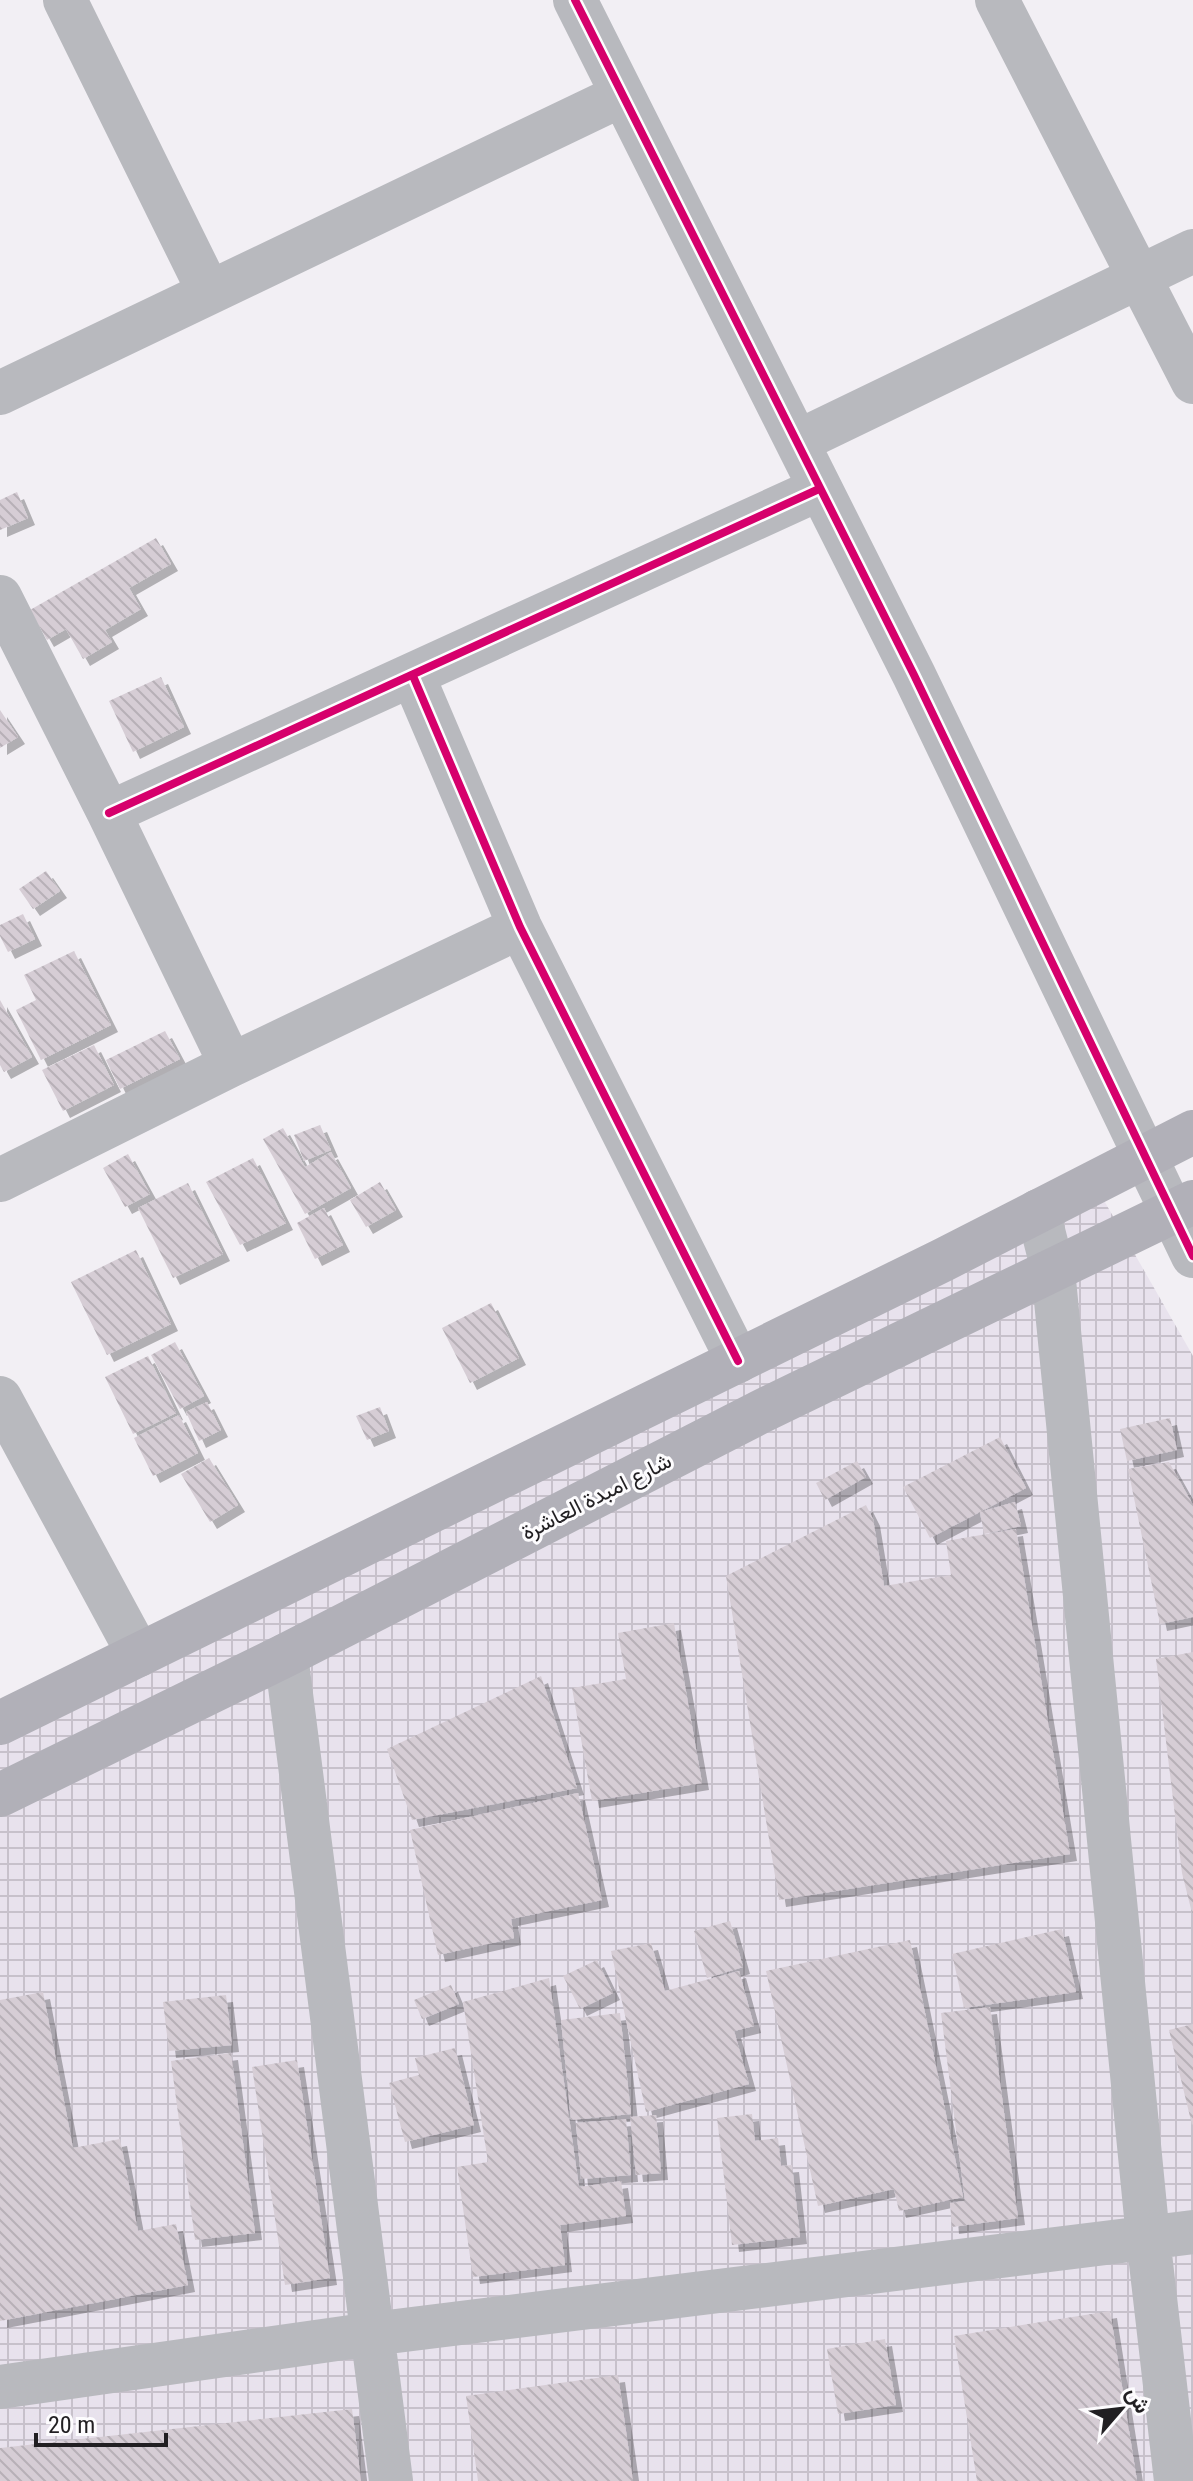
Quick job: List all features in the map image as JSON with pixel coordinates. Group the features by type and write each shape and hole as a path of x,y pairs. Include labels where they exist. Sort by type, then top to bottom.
{"main road":[{"path":"0,1723 738,1361 1193,1132"},
{"name":"شارع امبدة العاشرة","path":"0,1795 286,1655 760,1412 1182,1207"}],"street":[{"path":"65,0 209,292"},
{"path":"575,0 914,675 1143,1157 1182,1207 1193,1256"},
{"path":"997,0 1193,382"},
{"path":"0,393 622,95"},
{"path":"797,442 1193,251"},
{"path":"109,813 819,489"},
{"path":"0,597 231,1065"},
{"path":"413,676 520,927 738,1361"},
{"path":"0,1180 520,927"},
{"path":"1038,1211 1053,1270 1148,2237 1176,2481"},
{"path":"0,1398 139,1655"},
{"path":"286,1655 391,2481"},
{"path":"0,2387 372,2334 1193,2232"}],"shaded area":[{"path":"1090,1176 1193,1356 1193,2481 0,2481 0,1714"}],"building":[{"path":"17,492 28,518 0,530 0,500"},
{"path":"156,538 171,564 129,588 141,609 105,630 112,642 83,659 66,629 47,640 30,610"},
{"path":"161,677 184,727 133,752 109,701"},
{"path":"0,710 18,737 0,748"},
{"path":"46,871 60,891 33,909 19,889"},
{"path":"23,914 35,939 8,952 0,936 0,925"},
{"path":"74,951 111,1025 41,1060 16,1010 36,1000 24,975"},
{"path":"0,1000 32,1057 4,1072 0,1065"},
{"path":"165,1031 180,1059 120,1089 106,1060"},
{"path":"94,1045 114,1085 63,1111 42,1070"},
{"path":"320,1125 331,1150 304,1161 294,1135"},
{"path":"283,1128 305,1167 331,1152 351,1188 305,1214 263,1139"},
{"path":"128,1154 150,1194 125,1207 103,1168"},
{"path":"253,1158 286,1223 240,1245 206,1182"},
{"path":"380,1182 396,1210 366,1227 350,1200"},
{"path":"188,1183 223,1254 173,1278 138,1208"},
{"path":"324,1208 343,1245 315,1259 297,1223"},
{"path":"136,1250 171,1324 107,1355 71,1282"},
{"path":"491,1303 519,1358 470,1383 442,1328"},
{"path":"175,1342 204,1396 180,1409 151,1355"},
{"path":"148,1356 176,1413 133,1434 105,1377"},
{"path":"207,1402 221,1430 199,1441 186,1412"},
{"path":"380,1407 389,1431 367,1440 356,1416"},
{"path":"179,1415 198,1453 153,1476 134,1438"},
{"path":"1170,1418 1177,1450 1127,1461 1120,1429"},
{"path":"1000,1437 1026,1488 930,1538 903,1487"},
{"path":"209,1458 238,1505 210,1522 181,1474"},
{"path":"857,1461 866,1477 825,1500 816,1483"},
{"path":"1169,1462 1193,1505 1193,1617 1160,1624 1128,1469"},
{"path":"1015,1502 1021,1526 984,1534 980,1512"},
{"path":"866,1505 873,1519 884,1586 951,1575 946,1541 1016,1529 1070,1854 779,1900 726,1576"},
{"path":"674,1623 702,1783 592,1801 572,1688 626,1679 618,1633"},
{"path":"1193,1652 1192,1913 1182,1873 1156,1659"},
{"path":"541,1676 577,1788 412,1820 387,1749"},
{"path":"578,1793 602,1900 511,1919 514,1938 438,1955 410,1830"},
{"path":"730,1921 743,1967 707,1978 694,1931"},
{"path":"1062,1929 1076,1992 964,2008 952,1954"},
{"path":"910,1940 963,2197 899,2211 894,2189 818,2206 766,1971"},
{"path":"651,1943 665,1991 739,1971 754,2026 734,2031 749,2084 646,2112 611,1951"},
{"path":"597,1960 613,1993 580,2009 563,1976"},
{"path":"549,1978 579,2187 621,2181 626,2216 560,2225 565,2265 473,2277 457,2167 488,2162 463,2002"},
{"path":"451,1985 459,2004 422,2019 414,2000"},
{"path":"43,1992 73,2148 120,2139 138,2231 176,2224 188,2285 0,2321 0,2000"},
{"path":"226,1995 232,2045 169,2051 163,2002"},
{"path":"990,2007 1018,2218 952,2227 950,2203 965,2201 941,2013"},
{"path":"620,2013 631,2114 571,2120 561,2020"},
{"path":"1193,2024 1193,2124 1192,2125 1169,2030"},
{"path":"455,2048 474,2125 405,2142 389,2083 419,2075 415,2058"},
{"path":"231,2053 255,2233 195,2240 171,2061"},
{"path":"297,2060 330,2278 285,2285 252,2067"},
{"path":"752,2114 755,2141 778,2138 781,2166 792,2165 800,2237 732,2245 717,2118"},
{"path":"656,2115 661,2173 636,2175 630,2117"},
{"path":"626,2119 631,2175 581,2179 576,2123"},
{"path":"1110,2311 1137,2481 977,2481 954,2336"},
{"path":"885,2339 896,2405 838,2414 827,2349"},
{"path":"618,2375 633,2481 478,2481 466,2396"},
{"path":"352,2409 361,2481 0,2481 0,2448"}],"cycle path":[{"path":"575,0 914,675 1193,1256"},
{"path":"109,813 819,489"},
{"path":"413,676 520,927 738,1361"}]}
